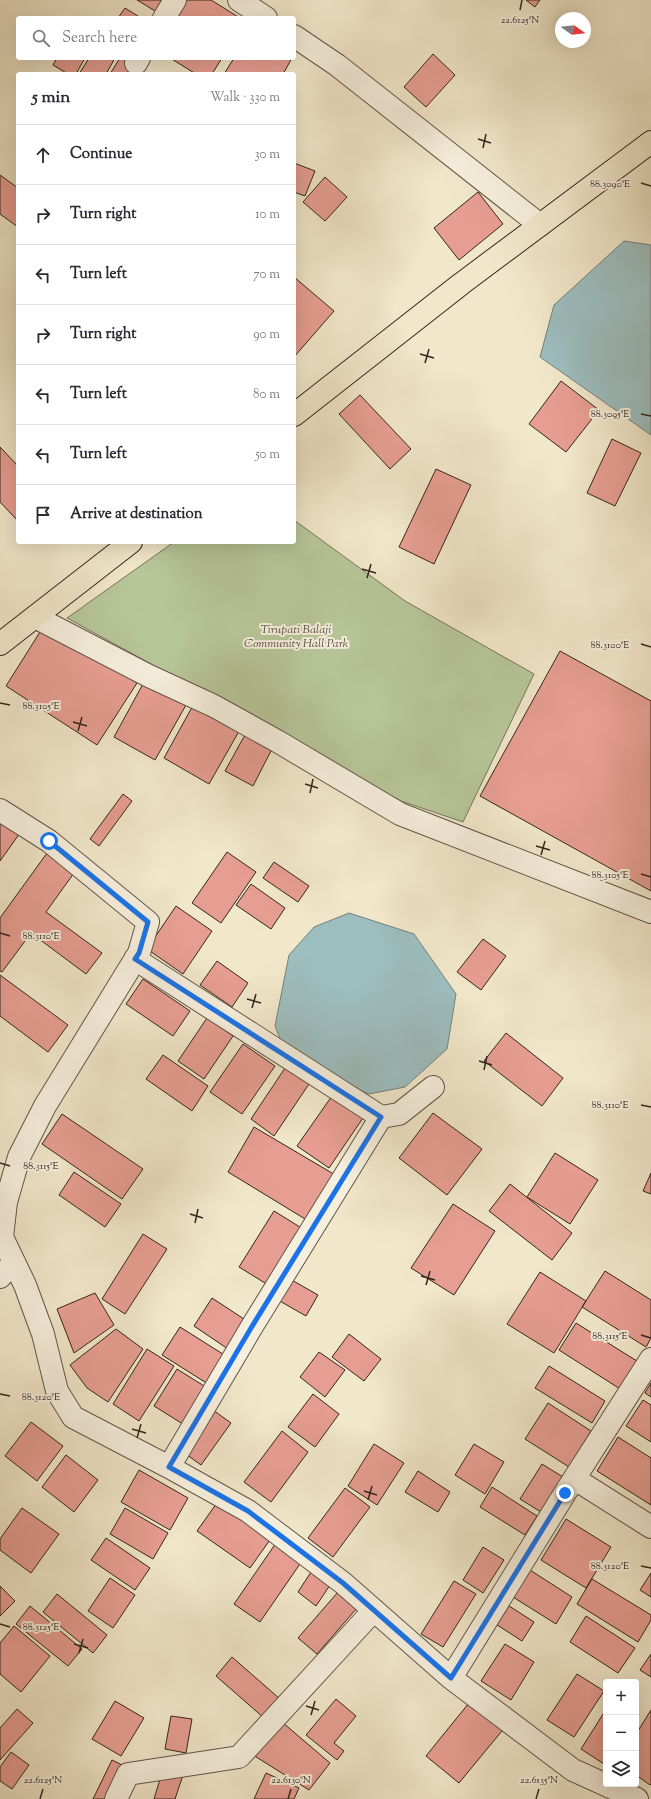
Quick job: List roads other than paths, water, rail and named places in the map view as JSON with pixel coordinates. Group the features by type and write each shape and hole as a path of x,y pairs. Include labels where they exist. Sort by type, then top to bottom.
{"main road":[{"path":"296,413 540,225 651,142"},
{"path":"0,644 128,544"}],"street":[{"path":"165,16 176,0"},
{"path":"239,0 263,16"},
{"path":"296,37 337,65 540,225"},
{"path":"35,617 149,676 214,706 277,741 400,814 651,912"},
{"path":"0,810 49,841 148,922 139,953 45,1106 18,1157 6,1202 1,1235 7,1269 25,1285 43,1334 57,1391 73,1417 169,1467 248,1511 343,1583 451,1678 573,1770 637,1799"},
{"path":"135,959 381,1117 399,1114 433,1087"},
{"path":"169,1467 251,1328 381,1117"},
{"path":"451,1678 651,1359"},
{"path":"575,1479 651,1527"},
{"path":"116,1799 128,1774 239,1757 374,1610"}],"water":[{"path":"624,241 651,245 651,435 540,357 554,305"},
{"path":"349,913 414,934 456,994 447,1049 405,1087 369,1094 289,1061 275,1026 289,955 314,927"}],"park label":[{"name":"Tirupati Balaji Community Hall Park","path":"296,637"}]}
